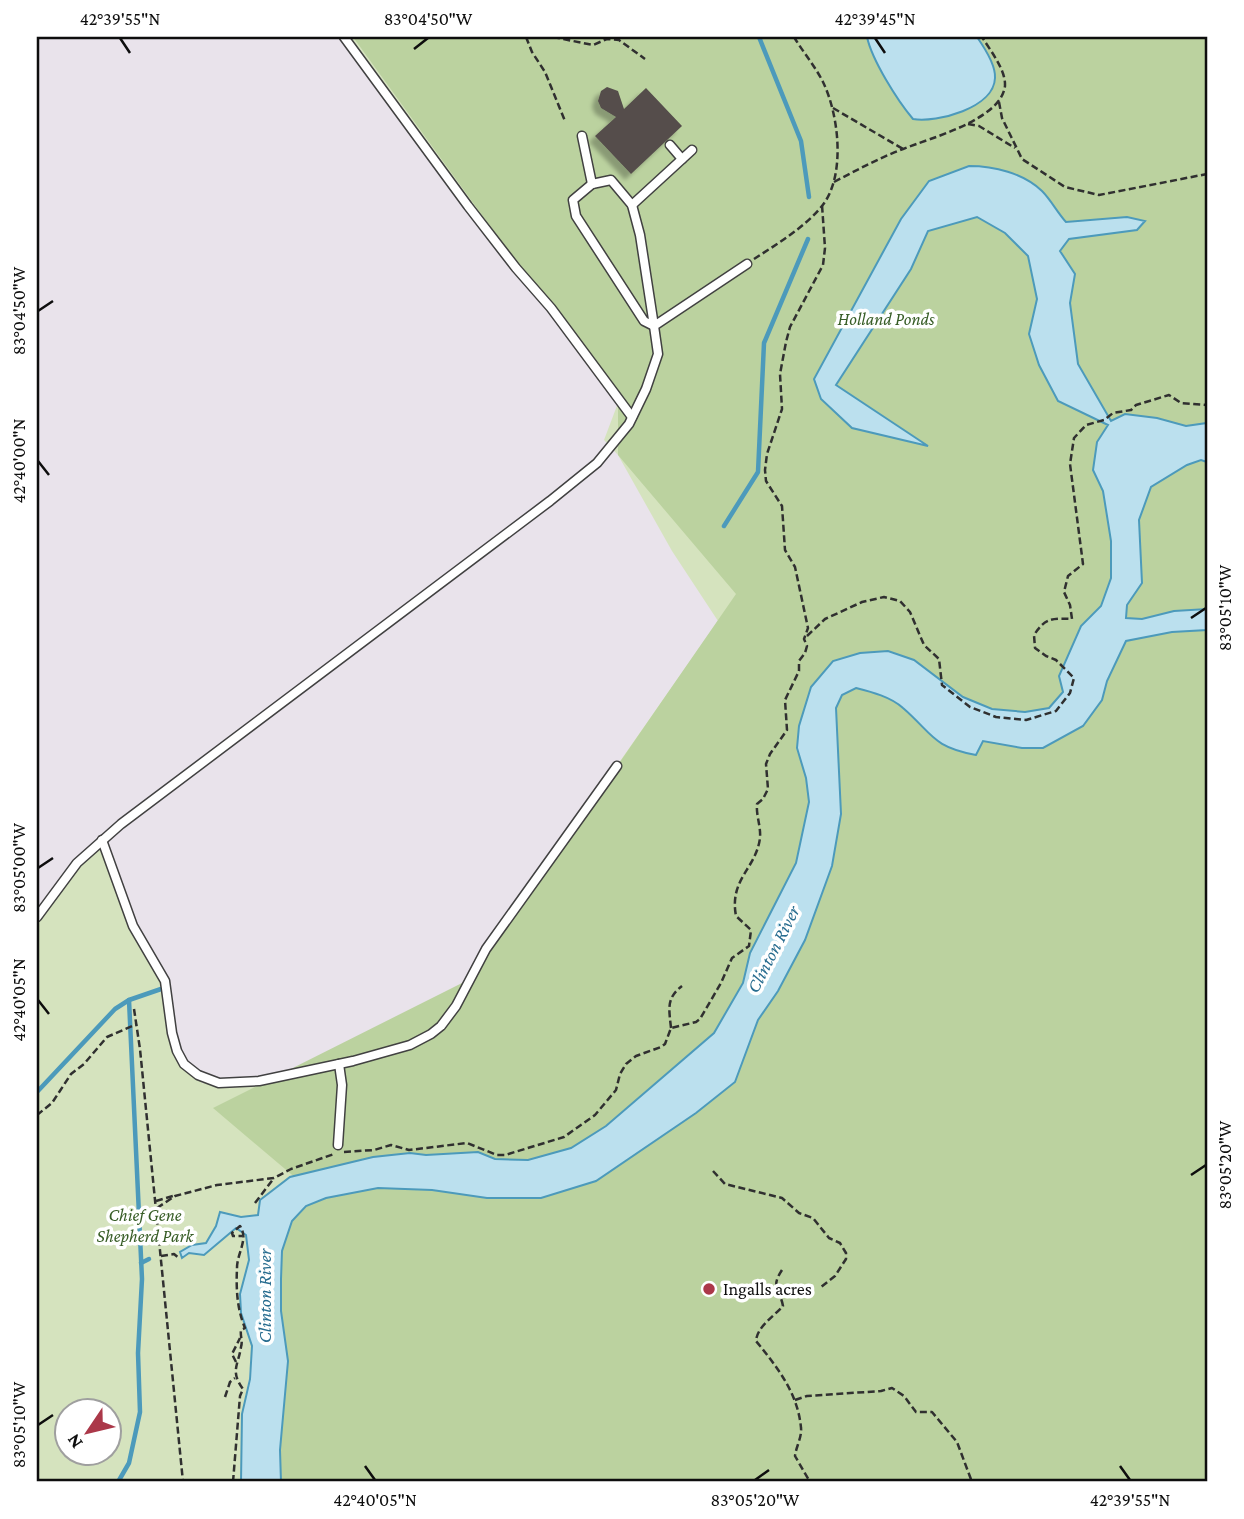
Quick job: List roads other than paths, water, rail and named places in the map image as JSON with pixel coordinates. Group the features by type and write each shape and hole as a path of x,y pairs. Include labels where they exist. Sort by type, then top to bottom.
{"lane":[{"path":"344,37 460,195 516,268 551,308 632,417"},
{"path":"582,136 592,184"},
{"path":"670,145 682,159"},
{"path":"632,205 692,150"},
{"path":"37,917 77,863 102,841 206,758 559,494 597,463 632,417 658,354 654,326 640,235 632,205 611,180 592,184 573,200 576,216 644,321 654,326"},
{"path":"654,326 747,264"},
{"path":"102,841 133,926 165,981 172,1033 184,1064 198,1075 219,1083 241,1083 339,1064 410,1045 442,1026 456,1006 486,949 617,766"},
{"path":"338,1149 342,1084 339,1064"}],"water":[{"path":"867,37 977,37 994,68 992,89 985,98 963,111 936,119 913,119 886,80"},
{"name":"Clinton River","path":"969,166 998,169 1026,180 1042,191 1066,222 1127,217 1145,221 1137,230 1069,239 1060,251 1075,274 1070,303 1078,364 1111,421 1125,414 1157,418 1186,426 1207,423 1207,462 1201,460 1187,465 1151,487 1139,520 1142,583 1127,605 1126,618 1142,619 1174,611 1207,609 1207,630 1172,632 1126,641 1107,681 1102,700 1083,726 1043,748 1022,748 983,741 976,755 961,752 934,738 903,708 887,698 856,688 842,695 836,708 841,814 832,866 805,940 778,991 758,1020 735,1082 696,1113 596,1181 541,1198 487,1198 432,1190 378,1188 326,1198 306,1206 292,1221 282,1251 281,1311 288,1361 280,1450 281,1482 241,1482 242,1414 250,1379 252,1346 241,1313 240,1294 249,1260 246,1235 236,1228 204,1255 189,1253 182,1258 180,1252 192,1245 206,1243 216,1226 220,1212 241,1217 258,1215 260,1200 290,1177 373,1157 410,1153 426,1155 478,1152 495,1159 528,1160 571,1148 606,1126 714,1033 743,983 750,953 796,863 809,802 806,778 797,748 799,726 811,687 833,661 860,653 888,651 914,660 963,697 992,709 1025,712 1049,708 1063,692 1059,676 1081,626 1101,606 1111,578 1111,541 1103,491 1093,470 1097,442 1108,425 1058,401 1039,365 1029,334 1037,299 1028,256 1005,233 977,217 928,231 911,269 836,385 928,446 852,428 821,399 814,379 901,219 929,181"}],"waterway":[{"path":"759,37 801,141 809,197"},
{"path":"724,526 758,472 764,343 808,239"},
{"path":"37,1092 115,1009 129,1000 161,989"},
{"path":"118,1482 129,1463 140,1412 138,1353 142,1279 129,1000"},
{"path":"141,1263 149,1259"}],"place":[{"name":"Ingalls acres","path":"709,1289"}],"park label":[{"name":"Holland Ponds","path":"886,319"},
{"name":"Chief Gene Shepherd Park","path":"145,1225"}]}
